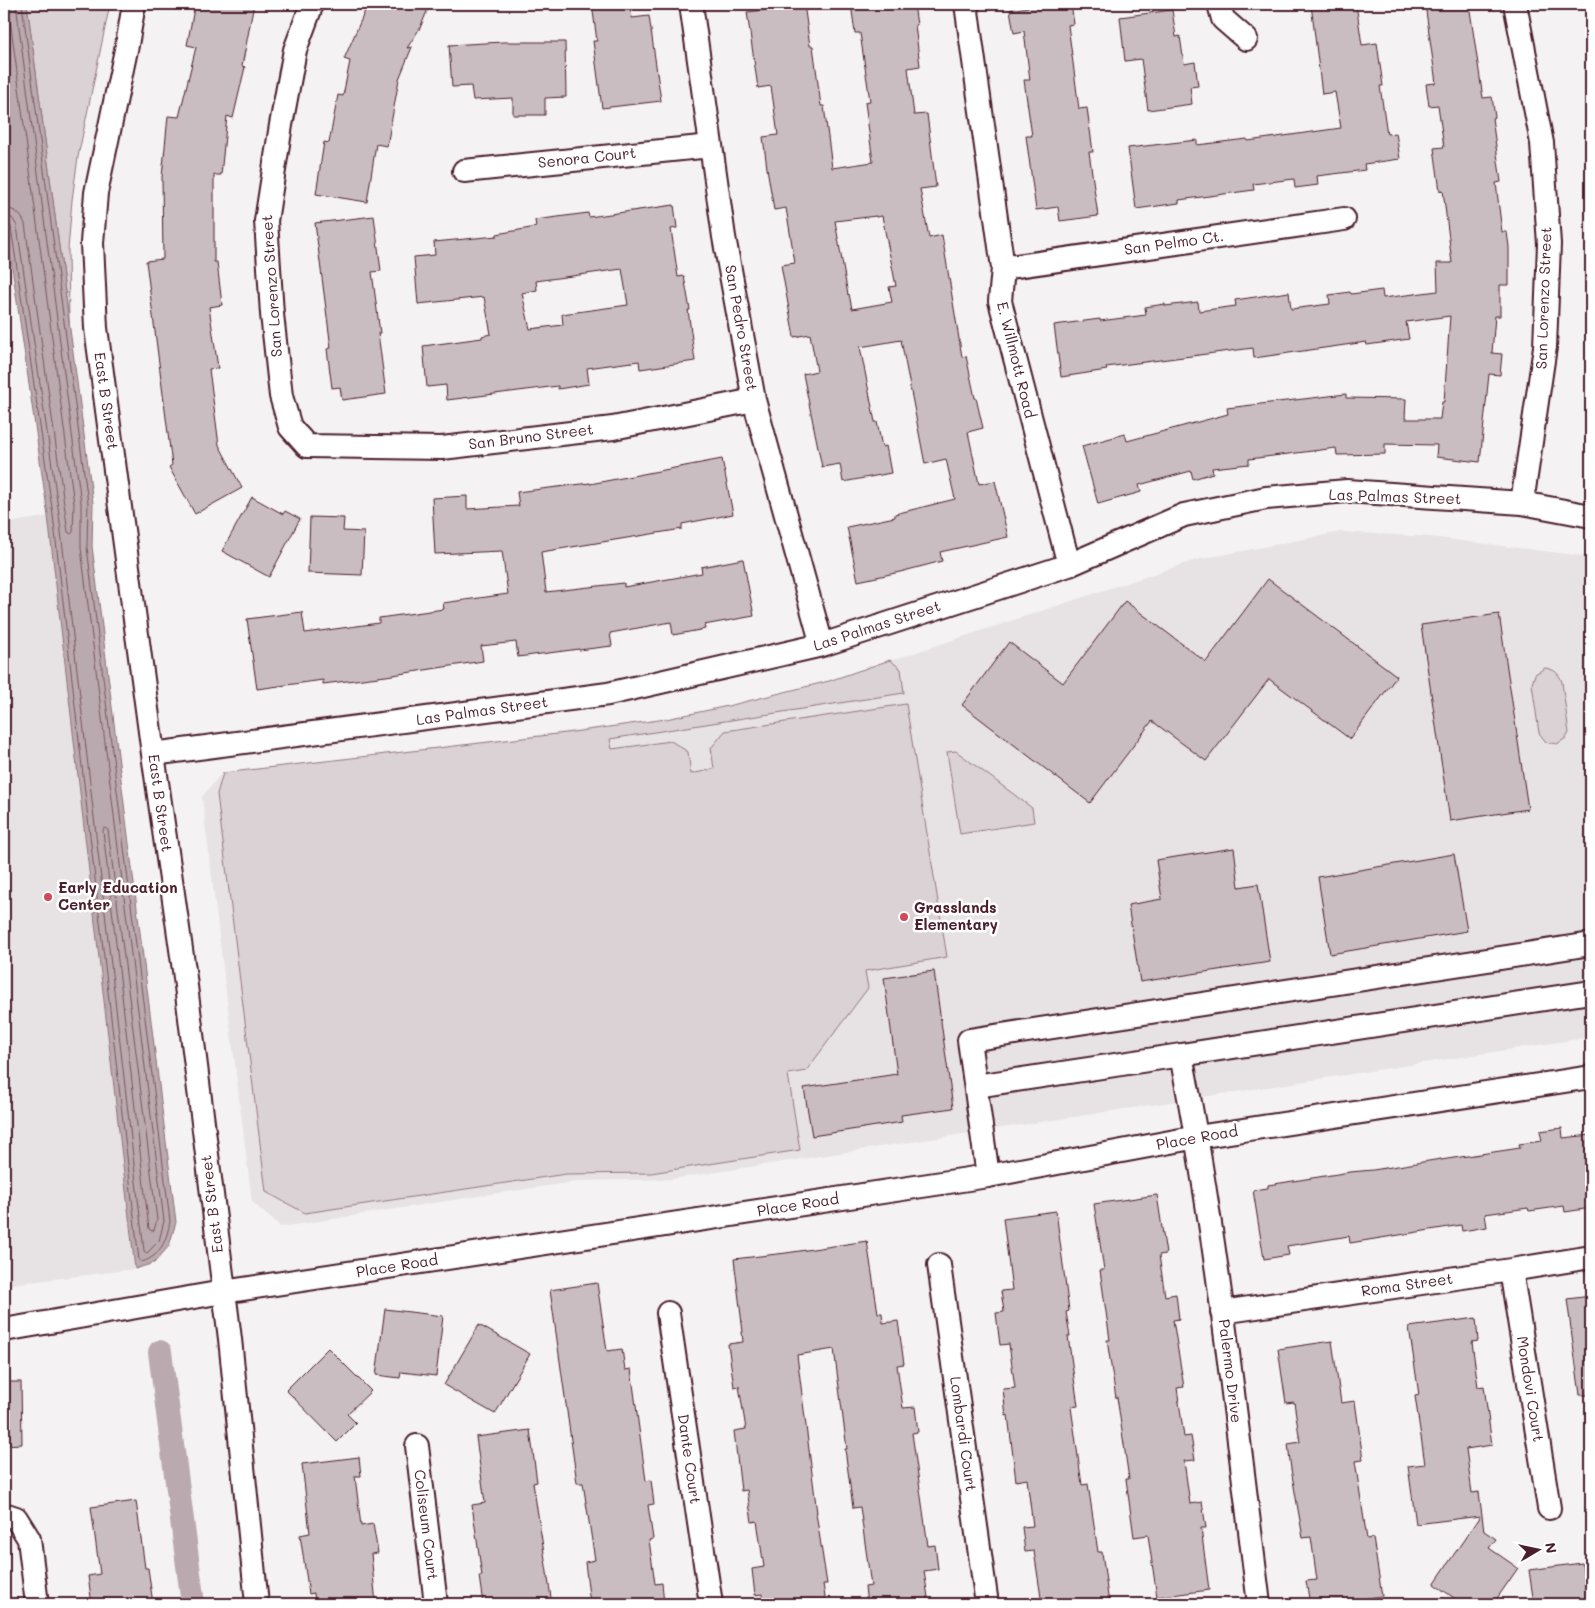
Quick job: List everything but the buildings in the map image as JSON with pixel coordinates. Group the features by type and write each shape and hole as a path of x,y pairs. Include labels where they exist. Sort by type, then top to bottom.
{"street":[{"name":"East B Street","path":"134,4 128,45 96,193 92,243 96,328 184,970 230,1339 257,1604"},
{"name":"San Lorenzo Street","path":"306,446 290,427 281,396 272,314 266,221 280,125 295,50 312,4"},
{"name":"San Pedro Street","path":"691,4 724,237 754,400 822,645"},
{"name":"E. Willmott Road","path":"966,4 1004,268 1000,301 1069,565"},
{"path":"1219,4 1223,19 1246,39"},
{"name":"San Lorenzo Street","path":"1515,4 1542,143 1549,244 1544,347 1522,503"},
{"name":"Senora Court","path":"464,171 711,146"},
{"name":"San Pelmo Ct.","path":"1004,268 1344,219"},
{"name":"San Bruno Street","path":"306,446 442,448 614,428 754,400"},
{"name":"Las Palmas Street","path":"153,754 608,694 822,645 1069,565 1184,515 1266,498 1347,491 1522,503 1591,516"},
{"path":"988,1176 970,1040 1591,944"},
{"path":"976,1086 1591,992"},
{"name":"Palermo Drive","path":"1181,1055 1197,1137 1222,1312 1259,1604"},
{"name":"Place Road","path":"4,1330 223,1292 988,1176 1197,1137 1591,1077"},
{"name":"Roma Street","path":"1222,1312 1591,1257"},
{"name":"Lombardi Court","path":"939,1265 987,1604"},
{"name":"Mondovi Court","path":"1511,1270 1549,1508"},
{"name":"Dante Court","path":"668,1313 710,1604"},
{"name":"Coliseum Court","path":"416,1446 436,1604"},
{"path":"4,1514 16,1518 29,1539 37,1604"}],"shaded area":[{"path":"27,4 110,4 78,157 72,200 68,250 69,322"},
{"name":"Early Education Center","path":"48,516 135,1269 4,1285 4,524"},
{"name":"Grasslands Elementary","path":"1341,532 1430,537 1591,557 1591,1037 672,1179 581,1181 281,1227 252,1202 202,797 220,775 666,719 728,706 829,681 1196,560"},
{"path":"890,660 901,669 904,693 610,739 612,749 671,741 688,752 691,774 714,769 711,748 725,731 906,704 947,957 865,971 868,988 806,1071 788,1074 800,1150 651,1173 566,1174 305,1213 266,1192 217,794 223,773 566,733 666,719 829,681"},
{"path":"1545,668 1556,672 1562,682 1569,733 1566,738 1557,744 1546,742 1539,733 1532,684 1535,674"},
{"path":"956,751 1032,808 1034,822 960,834 947,752"}],"water":[{"path":"4,4 27,4 93,503 92,546 176,1222 169,1246 154,1263 135,1269 48,516 4,211"}],"waterway":[{"path":"160,1352 193,1604"}],"place":[{"name":"Early Education Center","path":"48,897"},
{"name":"Grasslands Elementary","path":"904,917"}]}
